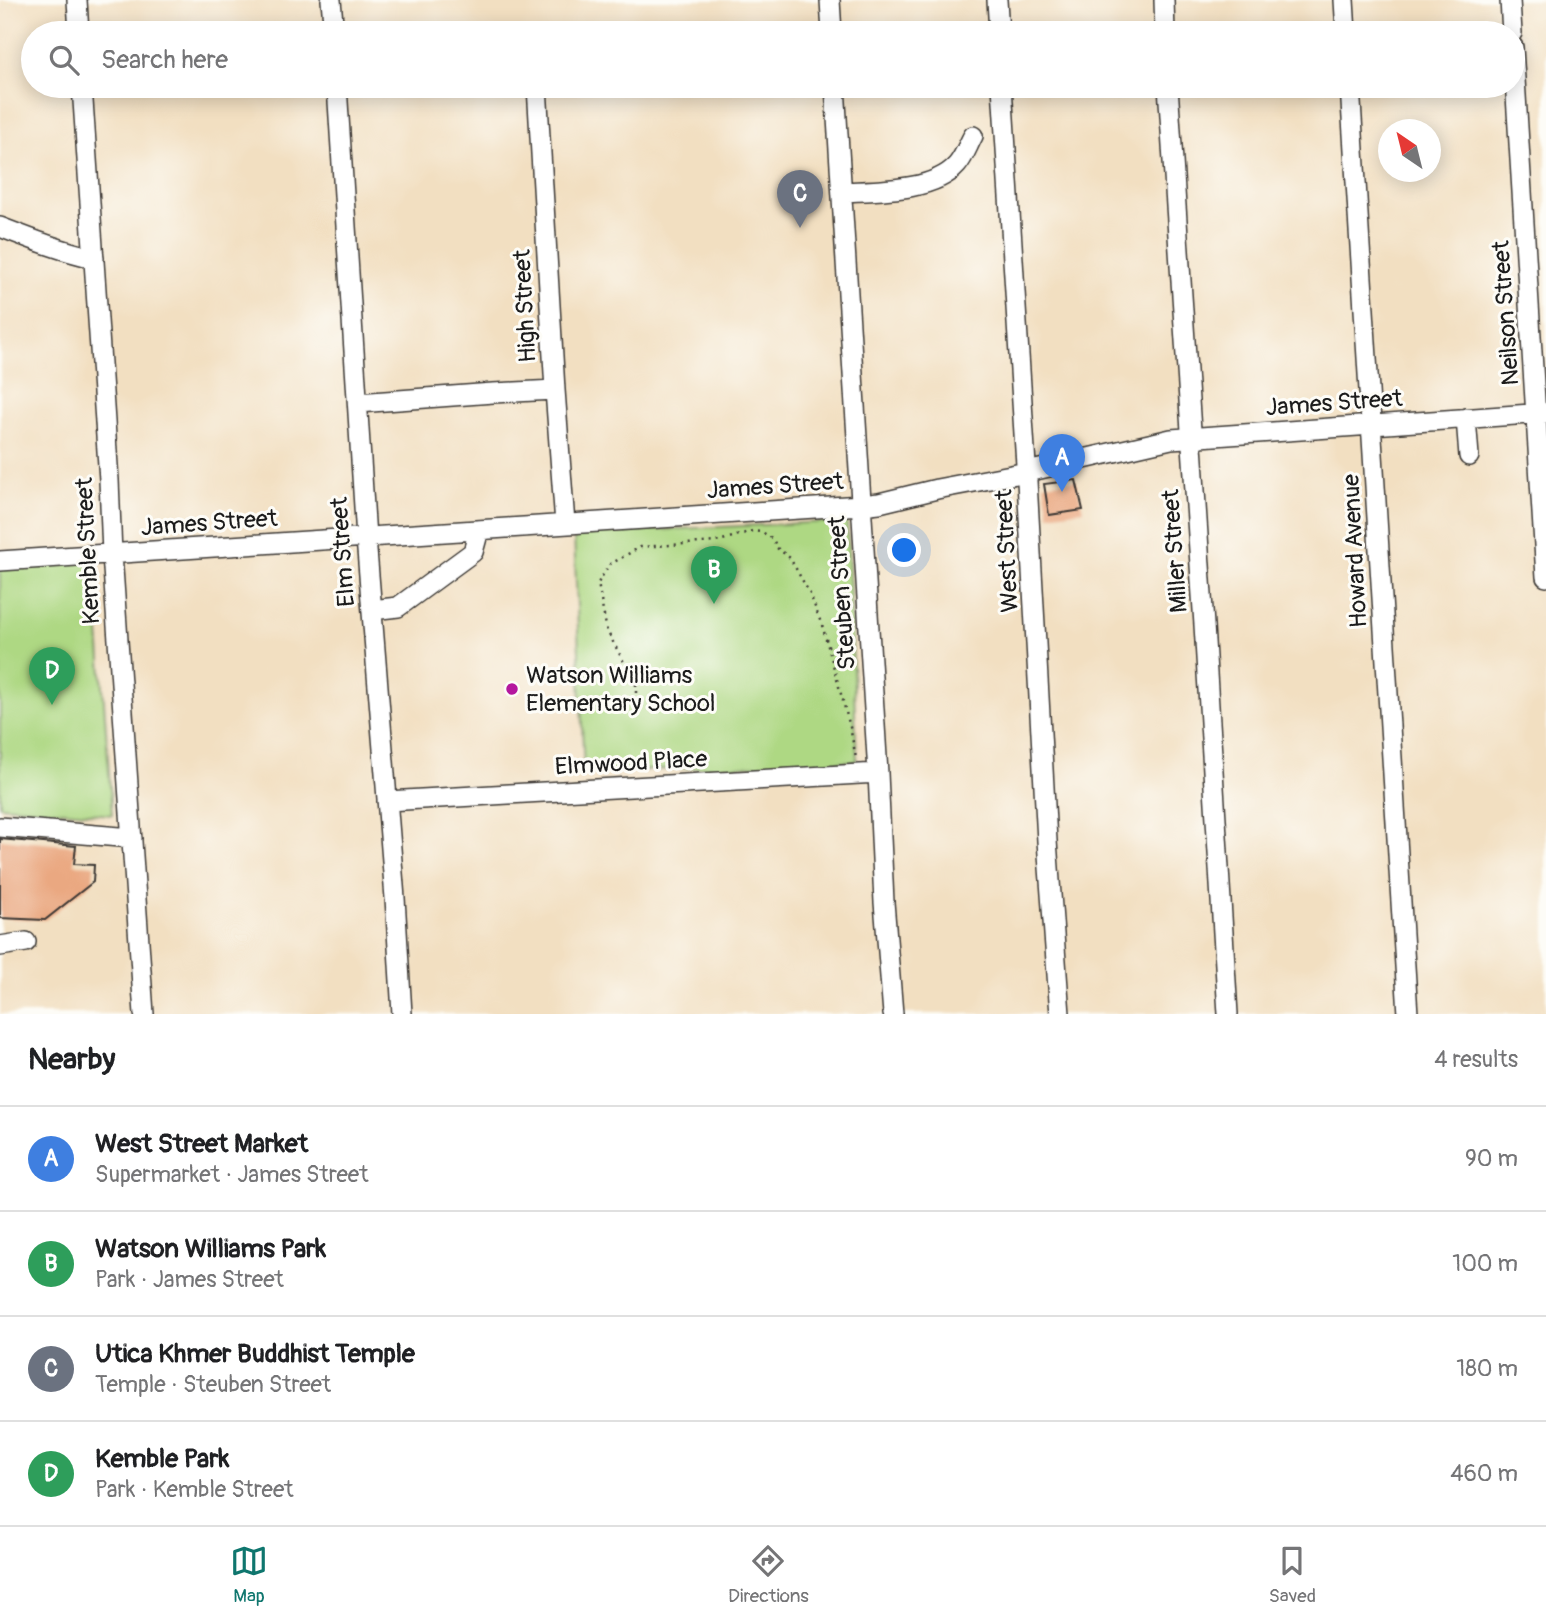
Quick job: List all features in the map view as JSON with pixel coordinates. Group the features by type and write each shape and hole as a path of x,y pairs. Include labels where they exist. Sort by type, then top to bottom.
{"street":[{"path":"77,0 78,21"},
{"path":"331,0 333,21"},
{"path":"830,0 831,21"},
{"path":"997,0 998,21"},
{"path":"1164,0 1165,21"},
{"path":"1344,0 1345,21"},
{"path":"1510,0 1511,21"},
{"name":"Kemble Street","path":"83,98 144,1014"},
{"name":"Elm Street","path":"338,98 366,538 402,1014"},
{"name":"High Street","path":"538,98 565,524"},
{"name":"Steuben Street","path":"836,98 893,1014"},
{"name":"West Street","path":"1003,98 1047,841 1060,1014"},
{"name":"Miller Street","path":"1169,98 1227,1014"},
{"name":"Howard Avenue","path":"1351,98 1408,1014"},
{"name":"Neilson Street","path":"1517,98 1541,413 1546,577"},
{"path":"842,192 893,188 938,180 957,165 974,136"},
{"path":"0,227 94,258"},
{"path":"358,403 555,390"},
{"name":"James Street","path":"0,561 860,505 1027,472 1171,439 1541,413"},
{"path":"1466,418 1469,456"},
{"path":"372,610 398,607 473,552 479,530"},
{"name":"Elmwood Place","path":"387,801 878,773"},
{"path":"0,827 132,838"},
{"path":"0,946 26,942"}],"path":[{"path":"636,700 636,684 607,631 598,583 609,565 640,547 716,542 752,531 762,532 773,539 777,548 790,558 810,594 823,628 857,761"}],"green space":[{"path":"847,521 857,761 584,773 574,534"},
{"path":"94,560 112,815 0,806 0,567"}],"building":[{"path":"1076,480 1083,510 1049,515 1044,484"},
{"path":"0,839 76,846 74,864 94,865 93,882 45,920 0,918"}],"place":[{"name":"Utica Khmer Buddhist Temple","path":"800,228"},
{"name":"West Street Market","path":"1062,492"},
{"name":"Watson Williams Park","path":"714,604"},
{"name":"Watson Williams Elementary School","path":"512,689"},
{"name":"Kemble Park","path":"52,705"}]}
